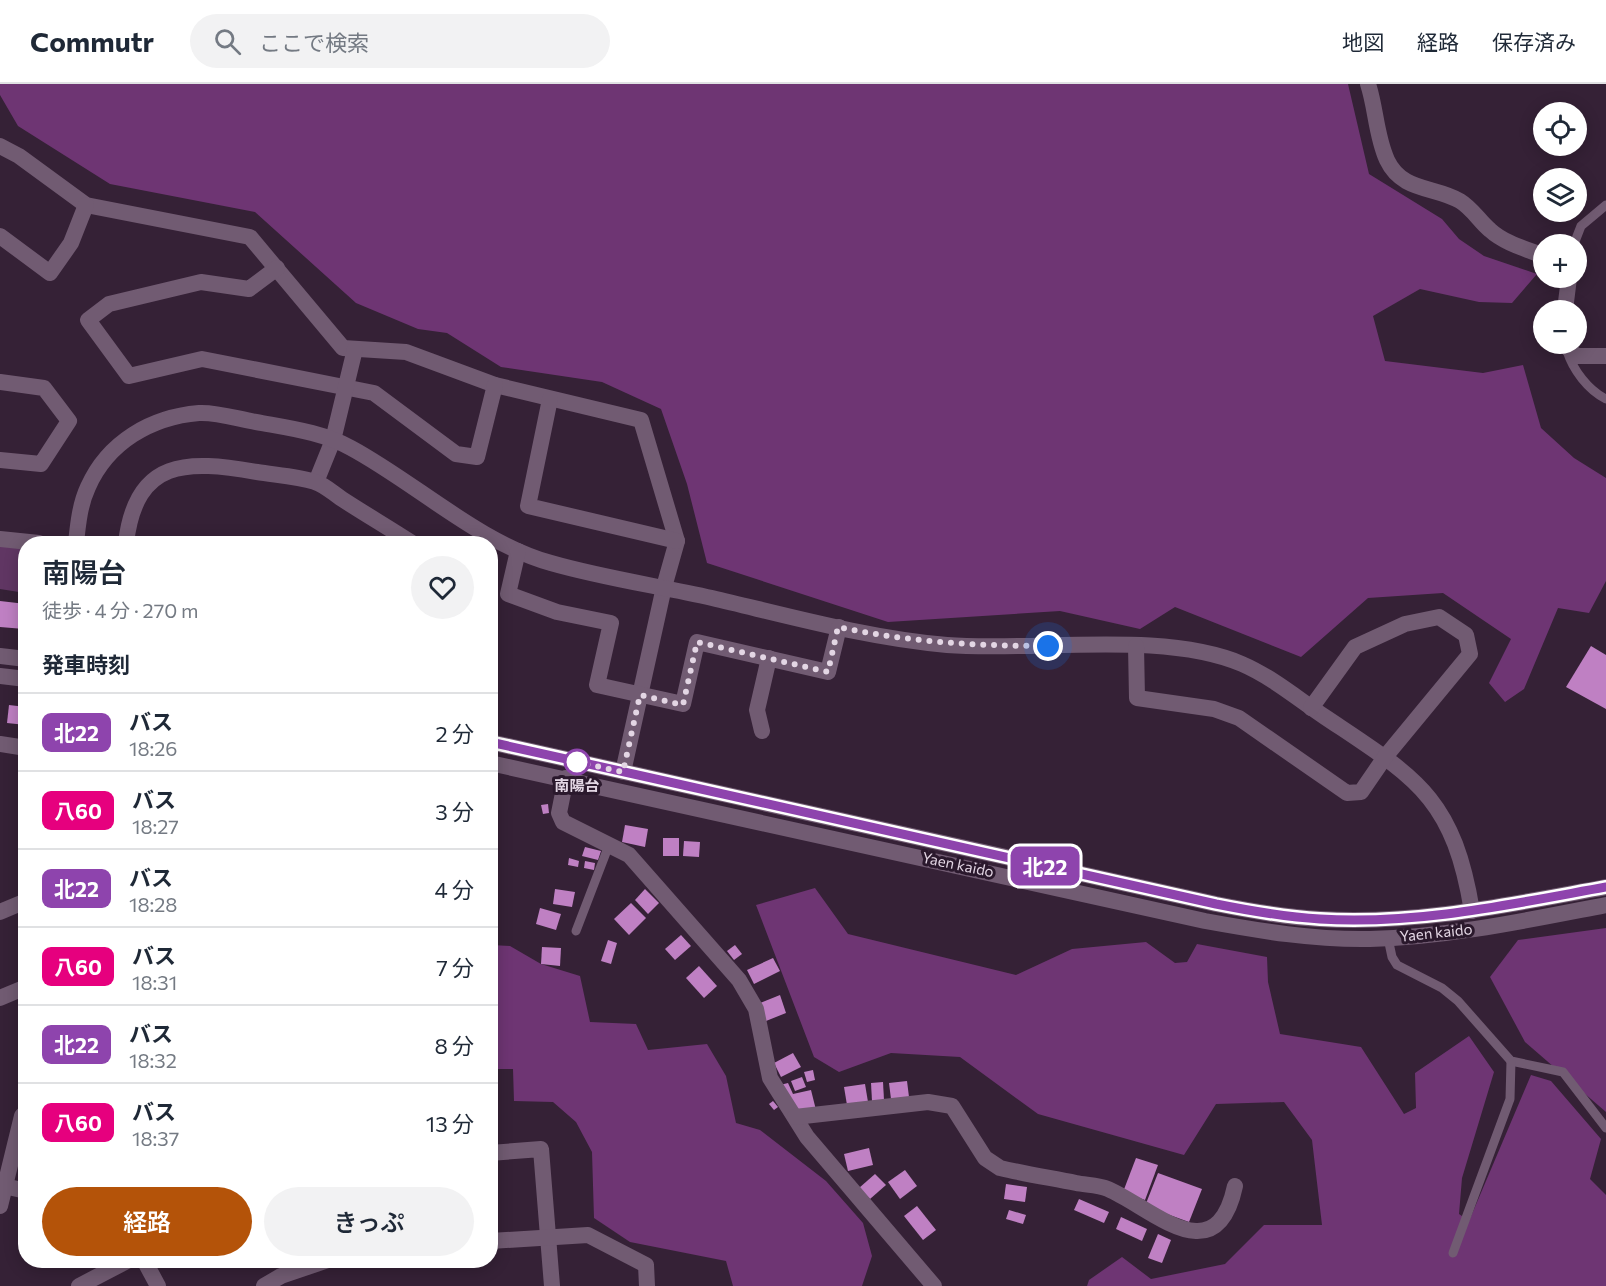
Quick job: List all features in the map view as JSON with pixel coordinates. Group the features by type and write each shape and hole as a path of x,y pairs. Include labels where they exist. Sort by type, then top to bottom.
{"street":[{"path":"1368,84 1387,161 1399,176 1414,186 1459,200 1490,230 1505,240 1533,251"},
{"path":"0,146 19,156 86,205 250,237 344,348 406,352 495,384 641,420 677,541 664,587 623,772"},
{"path":"0,236 50,273 71,243 86,205"},
{"path":"277,268 249,290 201,282 109,304 88,321 129,376 202,359 374,393 456,454 477,457 495,384"},
{"path":"316,482 333,440 355,349"},
{"path":"1574,354 1576,356 1606,356"},
{"path":"0,382 44,388 69,422 41,464 0,460"},
{"path":"550,399 528,506 677,541"},
{"path":"77,536 80,507 88,484 106,459 127,437 154,423 181,415 206,413 311,432 349,446 494,536"},
{"path":"127,536 129,518 136,501 148,486 167,472 188,465 210,464 316,482 401,536"},
{"path":"0,539 18,541"},
{"path":"498,539 518,551 550,563 878,636 948,645 1136,646 1210,653 1240,663 1267,676 1385,757 1421,786 1439,808 1459,852 1472,911"},
{"path":"518,551 508,594 557,612 611,623 597,685 683,705 697,642 828,672 838,627"},
{"path":"1136,646 1137,698 1214,709 1239,718 1347,793 1361,792 1385,757 1470,654 1466,635 1439,617 1405,624 1355,647 1311,708"},
{"path":"0,656 18,657"},
{"path":"762,731 757,710 769,658"},
{"path":"0,676 18,678"},
{"path":"0,744 18,747"},
{"name":"Yaen kaido","path":"498,744 1252,911 1320,919 1426,917 1606,887"},
{"name":"Yaen kaido","path":"498,765 1205,921 1273,933 1388,938 1478,928 1606,905"},
{"path":"566,778 559,813 563,822 629,855 739,980 756,1009 770,1078 814,1146 934,1286"},
{"path":"0,912 18,904"},
{"path":"0,998 18,990"},
{"path":"795,1117 928,1102 952,1106 985,1158 1000,1168 1107,1189 1159,1221 1189,1232 1210,1228 1219,1221 1230,1207 1235,1186"},
{"path":"0,1206 2,1186 18,1137"},
{"path":"498,1152 542,1149 552,1286"},
{"path":"2,1186 18,1189"},
{"path":"498,1241 588,1235 646,1265 647,1286"},
{"path":"79,1286 114,1268"},
{"path":"148,1268 158,1286"},
{"path":"264,1286 281,1276 304,1268"}],"lane":[{"path":"1578,234 1581,226 1606,205"},
{"path":"1568,354 1571,363 1594,393 1606,399"},
{"path":"576,930 609,845"},
{"path":"1388,938 1392,957 1397,964 1442,988 1458,1001 1511,1061 1563,1072 1606,1128"},
{"path":"1453,1253 1510,1099 1511,1061"}],"shaded area":[{"path":"0,84 1348,84 1369,174 1442,219 1459,239 1484,256 1533,273 1533,279 1512,303 1479,302 1420,289 1373,316 1385,361 1483,373 1523,365 1541,428 1574,458 1606,478 1606,581 1589,613 1558,608 1524,689 1505,702 1489,683 1511,639 1443,593 1368,598 1301,657 1175,607 1140,629 1060,611 888,622 707,563 687,484 661,409 602,382 501,367 447,333 418,329 356,303 255,212 110,184 18,126 0,95"},
{"path":"0,546 18,547 18,592 0,589"},
{"path":"815,888 848,934 1016,975 1072,949 1146,942 1175,963 1187,962 1197,944 1267,957 1268,982 1280,1034 1361,1047 1404,1114 1416,1108 1415,1073 1469,1036 1494,1072 1462,1178 1459,1214 1469,1221 1531,1075 1551,1081 1601,1139 1590,1179 1606,1195 1606,1286 1087,1286 1089,1280 1122,1257 1151,1279 1225,1264 1264,1225 1322,1225 1312,1140 1284,1102 1216,1104 1184,1155 1038,1114 960,1057 891,1053 839,1072 814,1057 756,905"},
{"path":"1606,928 1606,1112 1525,1042 1490,977 1518,940"},
{"path":"498,945 510,946 541,964 580,976 590,1022 636,1024 648,1050 707,1044 726,1076 736,1123 760,1130 826,1181 863,1223 872,1256 862,1286 733,1286 726,1261 630,1242 594,1218 592,1152 576,1122 553,1102 514,1101 513,1069 498,1069"}],"building":[{"path":"0,601 18,603 18,628 0,627"},
{"path":"1591,646 1606,655 1606,709 1566,687"},
{"path":"9,705 18,706 18,724 7,723"},
{"path":"548,804 549,813 543,814 541,805"},
{"path":"625,825 648,829 645,847 622,842"},
{"path":"663,838 679,838 679,856 663,856"},
{"path":"684,841 700,842 699,857 683,856"},
{"path":"585,847 601,851 598,860 582,856"},
{"path":"569,858 579,861 578,867 568,865"},
{"path":"585,861 595,863 594,870 584,868"},
{"path":"555,889 575,892 572,907 553,904"},
{"path":"645,889 659,903 648,914 635,900"},
{"path":"631,903 646,918 629,935 614,919"},
{"path":"540,908 561,914 556,930 536,924"},
{"path":"681,935 691,946 675,960 665,949"},
{"path":"608,940 617,943 611,964 601,961"},
{"path":"735,945 742,954 734,960 727,951"},
{"path":"542,947 561,948 560,966 541,964"},
{"path":"773,958 780,971 754,984 747,970"},
{"path":"699,966 717,986 704,998 686,978"},
{"path":"780,995 786,1013 766,1021 760,1003"},
{"path":"793,1053 801,1067 781,1077 774,1063"},
{"path":"813,1070 815,1080 807,1082 804,1072"},
{"path":"802,1077 806,1087 795,1091 791,1081"},
{"path":"907,1081 909,1097 891,1099 889,1083"},
{"path":"883,1082 884,1100 872,1101 871,1083"},
{"path":"788,1083 793,1094 811,1090 816,1110 799,1113 780,1085"},
{"path":"865,1084 868,1102 847,1105 844,1087"},
{"path":"773,1101 778,1107 774,1110 769,1104"},
{"path":"869,1148 873,1165 848,1171 844,1154"},
{"path":"1136,1158 1158,1165 1145,1200 1123,1192"},
{"path":"905,1170 917,1186 900,1199 888,1182"},
{"path":"1158,1173 1202,1189 1189,1222 1145,1206"},
{"path":"875,1174 886,1185 870,1199 859,1188"},
{"path":"1006,1184 1027,1187 1025,1202 1004,1199"},
{"path":"1079,1199 1109,1212 1104,1223 1074,1210"},
{"path":"917,1206 936,1230 923,1240 904,1216"},
{"path":"1009,1210 1026,1215 1023,1224 1006,1219"},
{"path":"1121,1217 1147,1229 1142,1241 1116,1229"},
{"path":"1158,1234 1171,1240 1162,1263 1148,1258"}],"bus line":[{"name":"北22","path":"498,744 1216,904 1286,916 1354,920 1426,917 1606,887"}],"place":[{"name":"南陽台","path":"577,762"}],"route":[{"path":"577,762 623,772 640,695 683,705 697,642 828,672 838,627 878,636 948,645 1048,646"}]}
